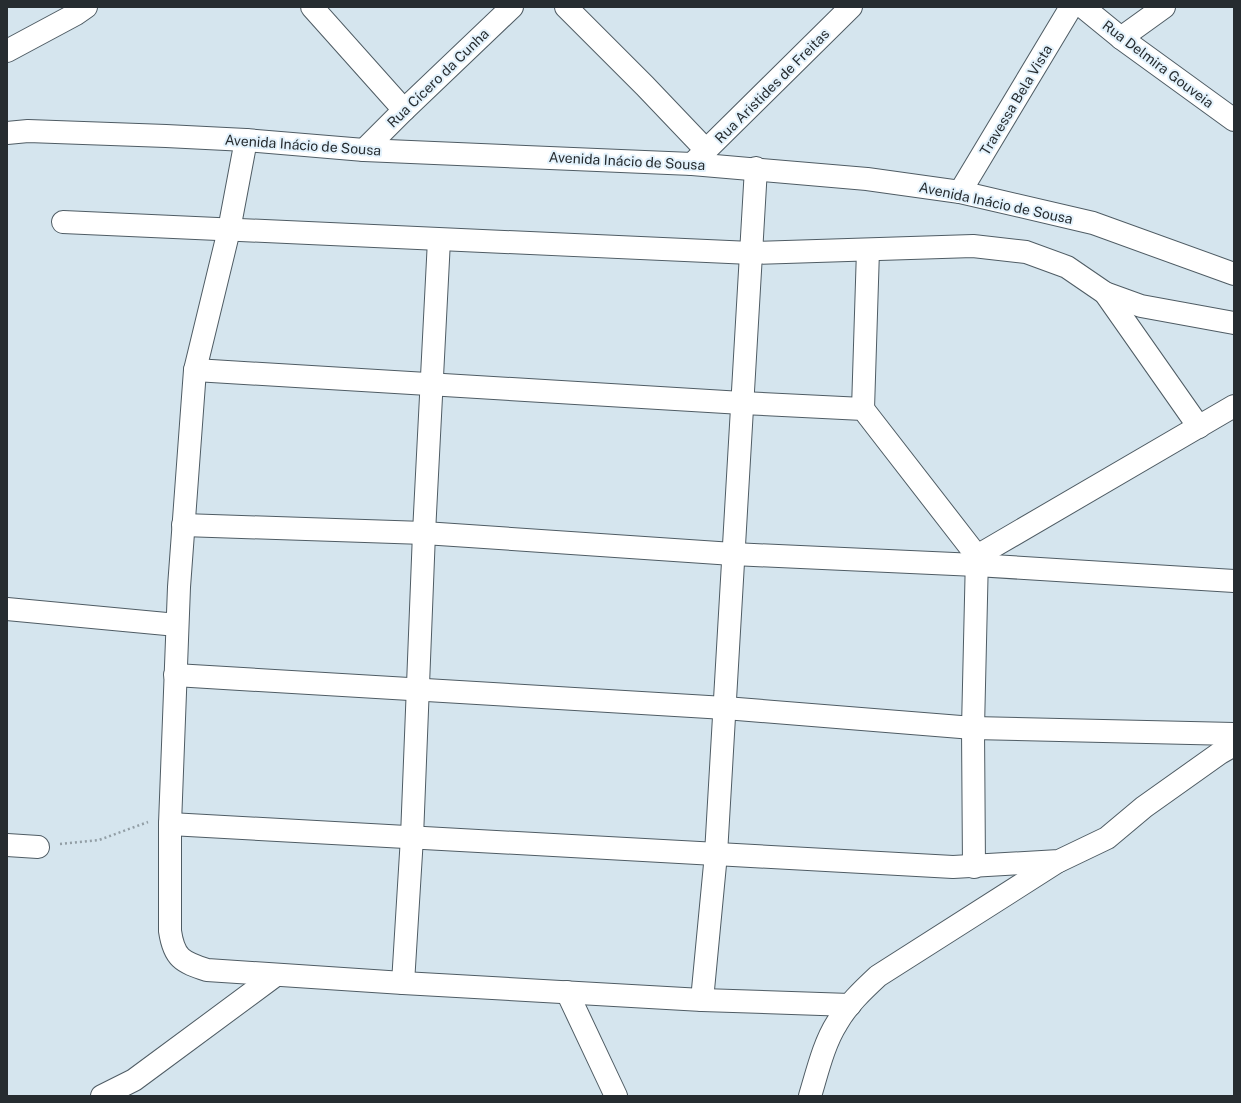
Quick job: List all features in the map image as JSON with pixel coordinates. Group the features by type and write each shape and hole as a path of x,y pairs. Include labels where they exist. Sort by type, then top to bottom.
{"street":[{"path":"7,51 76,14 86,7"},
{"path":"312,7 404,110"},
{"name":"Rua Cícero da Cunha","path":"364,150 512,7"},
{"path":"566,7 650,91 699,157"},
{"name":"Rua Aristides de Freitas","path":"699,157 851,7"},
{"name":"Travessa Bela Vista","path":"960,192 1071,7"},
{"name":"Rua Delmira Gouveia","path":"1083,7 1121,38 1234,120"},
{"path":"1121,38 1164,7"},
{"name":"Avenida Inácio de Sousa","path":"7,133 35,131 166,136 246,140 364,150 699,157 756,168 867,179 960,192 1093,223 1234,274"},
{"path":"246,140 229,230 195,370 178,587 170,824 170,931 172,943 177,954 189,964 207,970 702,1000 850,1005"},
{"path":"702,1000 716,854 756,168"},
{"path":"62,222 750,253 973,246 1026,252 1067,268 1105,293 1141,306 1234,323"},
{"path":"403,983 412,837 424,533 439,240"},
{"path":"868,250 863,409 976,561 973,728 974,867"},
{"path":"1105,293 1198,427"},
{"path":"195,370 431,385 863,409"},
{"path":"976,561 1234,406"},
{"path":"183,525 424,533 733,554 976,561 1234,581"},
{"path":"7,609 177,625"},
{"path":"175,675 725,708 973,728 1234,734"},
{"path":"810,1096 828,1041 836,1023 863,990 878,976 1059,861 1107,838 1144,808 1234,745"},
{"path":"170,824 953,867 1059,861"},
{"path":"7,845 38,847"},
{"path":"102,1096 134,1080 276,975"},
{"path":"567,992 616,1096"}],"path":[{"path":"38,847 99,840 148,822 170,824"}]}
